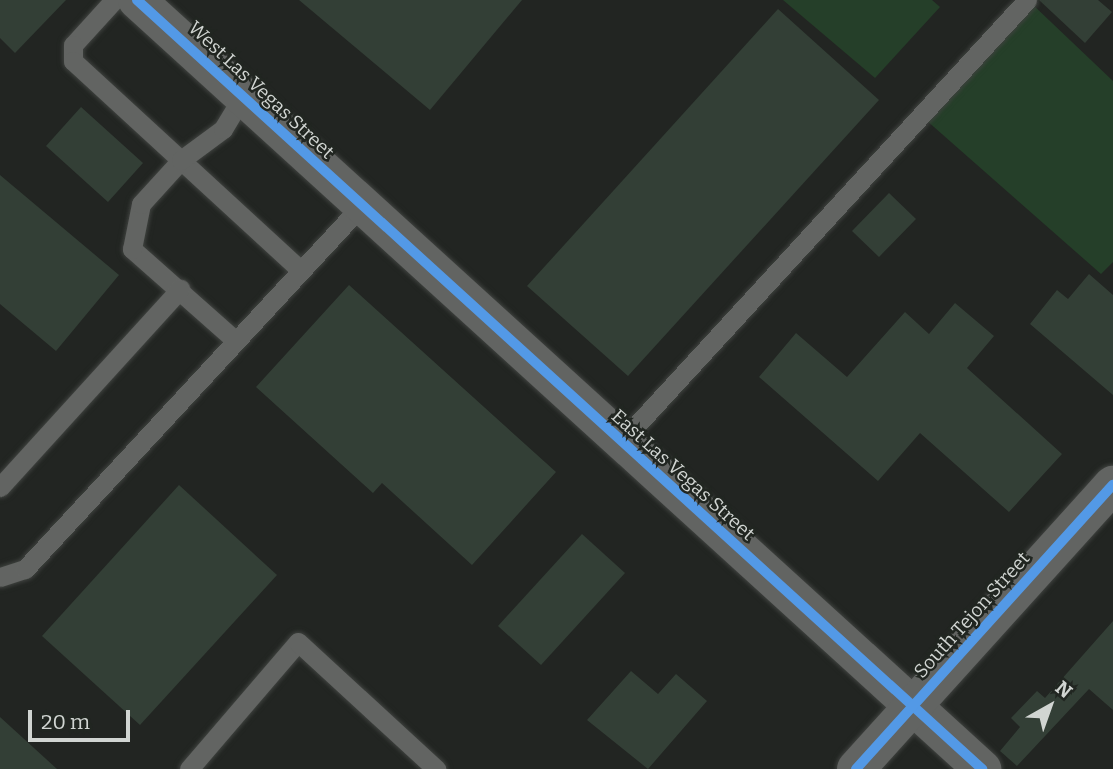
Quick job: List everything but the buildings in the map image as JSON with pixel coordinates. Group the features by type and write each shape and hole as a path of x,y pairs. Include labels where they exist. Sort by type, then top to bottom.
{"street":[{"name":"West Las Vegas Street","path":"137,0 361,206"},
{"name":"East Las Vegas Street","path":"361,206 982,769"},
{"name":"South Tejon Street","path":"866,765 913,706 1113,485"}],"lane":[{"path":"114,0 73,45 73,61 301,271"},
{"path":"621,442 1027,0"},
{"path":"236,341 132,249 141,204 181,160 223,129 242,97"},
{"path":"0,577 24,569 361,206"},
{"path":"0,487 180,289"},
{"path":"189,769 298,642 436,769"}],"green space":[{"path":"783,0 932,0 940,7 875,78"},
{"path":"1031,3 1113,81 1113,262 1101,274 926,120"}],"cycle path":[{"path":"137,0 982,769"},
{"path":"856,769 1113,485"}]}
